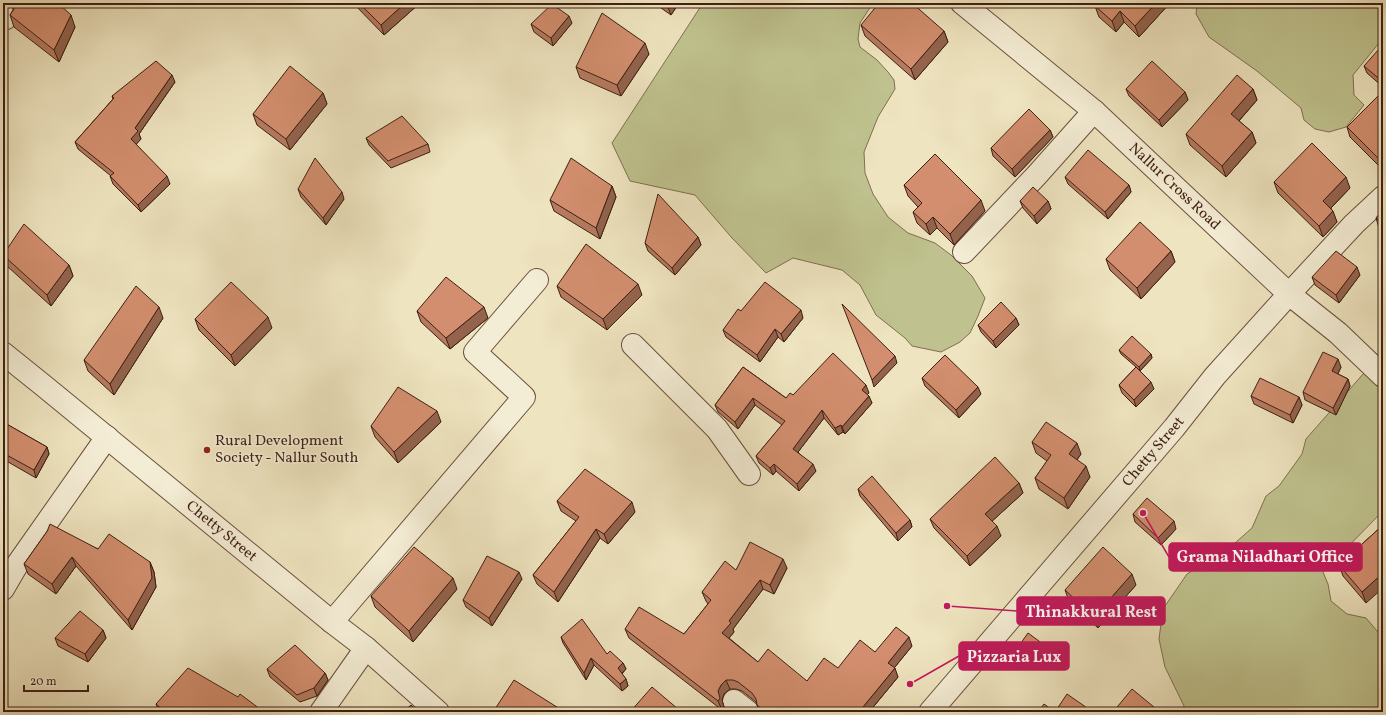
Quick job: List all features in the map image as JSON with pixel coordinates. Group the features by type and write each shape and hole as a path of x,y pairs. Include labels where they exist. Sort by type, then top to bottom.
{"street":[{"name":"Nallur Cross Road","path":"962,3 1094,111 1289,294 1338,333 1383,376"},
{"path":"964,252 1026,187 1094,111"},
{"name":"Chetty Street","path":"930,712 1174,428 1215,376 1354,224 1383,197"},
{"path":"332,622 524,398 475,352 537,280"},
{"path":"633,345 716,429 749,474"},
{"name":"Chetty Street","path":"3,353 332,622 366,648 438,712"},
{"path":"3,589 17,565 107,437"},
{"path":"321,712 366,648"}],"green space":[{"path":"703,3 873,3 860,23 858,39 860,47 877,60 888,72 894,80 895,89 878,117 864,152 865,173 873,194 888,217 908,233 935,243 951,255 972,276 985,298 970,333 960,342 941,352 912,346 905,338 876,315 860,285 842,270 793,258 766,273 732,238 695,195 630,181 612,143"},
{"path":"1197,3 1383,3 1383,45 1379,43 1353,75 1354,95 1364,105 1346,127 1329,132 1315,129 1304,120 1301,108 1257,71 1209,37 1196,14"},
{"path":"1371,365 1383,376 1383,511 1323,572 1328,584 1331,601 1347,614 1366,618 1383,638 1383,712 1183,712 1184,706 1165,667 1159,639 1163,609 1187,574 1226,551 1252,528 1266,496 1279,486 1302,454 1306,439"}],"building":[{"path":"14,3 58,3 71,15 54,50 10,15 14,9"},
{"path":"359,3 405,3 381,25"},
{"path":"879,3 912,3 944,31 911,69 861,25"},
{"path":"1097,3 1156,3 1135,26 1120,11 1112,21 1095,6"},
{"path":"552,4 569,16 551,38 531,24"},
{"path":"602,13 645,43 617,85 576,67"},
{"path":"1379,49 1383,52 1383,82 1364,66"},
{"path":"156,61 172,75 135,128 138,131 131,139 167,176 138,205 110,176 114,173 75,142 114,98 112,96"},
{"path":"1152,61 1185,92 1159,120 1126,89"},
{"path":"290,66 323,93 286,139 253,114"},
{"path":"1237,75 1253,89 1231,114 1252,132 1222,166 1186,134"},
{"path":"1382,92 1383,154 1379,159 1347,127"},
{"path":"1029,109 1050,130 1012,169 991,148"},
{"path":"402,116 428,144 388,161 366,138"},
{"path":"1312,143 1346,177 1323,201 1333,211 1319,226 1274,182"},
{"path":"1088,150 1129,185 1105,212 1065,177"},
{"path":"935,154 981,200 950,234 933,217 926,224 913,212 922,203 904,185"},
{"path":"315,158 342,192 323,218 298,189"},
{"path":"571,158 612,186 596,228 550,200"},
{"path":"1033,187 1048,201 1034,216 1020,201"},
{"path":"658,194 698,237 672,268 645,243"},
{"path":"1383,210 1383,225 1376,218"},
{"path":"1140,222 1171,251 1137,288 1106,259"},
{"path":"24,224 69,265 47,295 3,255"},
{"path":"586,244 638,284 603,319 557,286"},
{"path":"1336,251 1357,267 1336,295 1312,277"},
{"path":"446,277 484,307 446,338 417,311"},
{"path":"231,282 268,317 231,355 195,319"},
{"path":"765,282 801,310 781,334 775,329 757,355 723,330 738,309 741,311"},
{"path":"136,286 159,307 110,384 84,360"},
{"path":"1001,302 1016,318 993,341 978,325"},
{"path":"842,304 895,356 872,380"},
{"path":"1132,336 1151,354 1139,367 1119,350"},
{"path":"1323,352 1338,359 1332,371 1348,379 1333,408 1303,392"},
{"path":"833,353 866,385 862,390 869,396 842,427 841,425 835,428 822,410 793,449 813,464 797,484 774,464 770,468 756,456 785,421 753,398 735,422 715,405 743,367 786,398 790,393 793,395"},
{"path":"945,355 978,387 956,410 922,378"},
{"path":"1136,367 1151,382 1134,400 1119,385"},
{"path":"1260,378 1299,397 1290,415 1251,396"},
{"path":"398,387 437,411 394,452 371,426"},
{"path":"3,422 47,447 34,470 3,453"},
{"path":"1046,422 1077,443 1069,454 1086,466 1064,498 1035,478 1051,455 1032,442"},
{"path":"995,457 1019,483 985,514 997,526 967,556 930,519"},
{"path":"585,469 632,502 604,534 596,529 554,592 533,575 579,517 557,501"},
{"path":"872,476 910,520 896,533 858,489"},
{"path":"1147,498 1174,521 1158,538 1133,514"},
{"path":"50,524 98,549 109,534 150,562 152,578 128,620 72,557 52,584 24,564 48,530"},
{"path":"1383,525 1383,573 1362,592 1339,565"},
{"path":"750,542 783,559 770,585 760,580 729,621 731,623 722,633 758,662 768,649 807,681 824,658 838,668 860,640 875,652 896,627 909,637 888,663 895,668 863,707 871,712 787,712 780,707 777,712 765,712 757,705 756,699 752,693 733,680 726,680 721,685 718,691 720,698 718,701 625,629 639,607 684,634 711,600 702,592 725,561 736,570"},
{"path":"414,547 453,578 409,631 371,596"},
{"path":"1103,547 1132,574 1094,617 1065,590"},
{"path":"487,556 519,572 489,618 463,600"},
{"path":"80,611 103,630 85,654 55,638"},
{"path":"582,619 607,654 610,651 623,663 618,668 626,679 620,684 591,658 584,673 561,637"},
{"path":"1028,633 1043,644 1032,658 1018,647"},
{"path":"295,645 325,673 314,688 297,695 267,669"},
{"path":"188,668 238,697 240,694 264,712 166,712 156,704"},
{"path":"514,680 560,709 561,708 565,712 493,712"},
{"path":"652,687 678,709 676,712 630,712"},
{"path":"1132,689 1160,712 1113,712"},
{"path":"1067,694 1093,712 1055,712"},
{"path":"1044,704 1055,712 1038,712"},
{"path":"411,705 417,712 403,712"}],"place":[{"name":"Rural Development Society - Nallur South","path":"207,450"},
{"name":"Grama Niladhari Office","path":"1143,513"},
{"name":"Thinakkural Rest","path":"947,606"},
{"name":"Pizzaria Lux","path":"910,684"}]}
